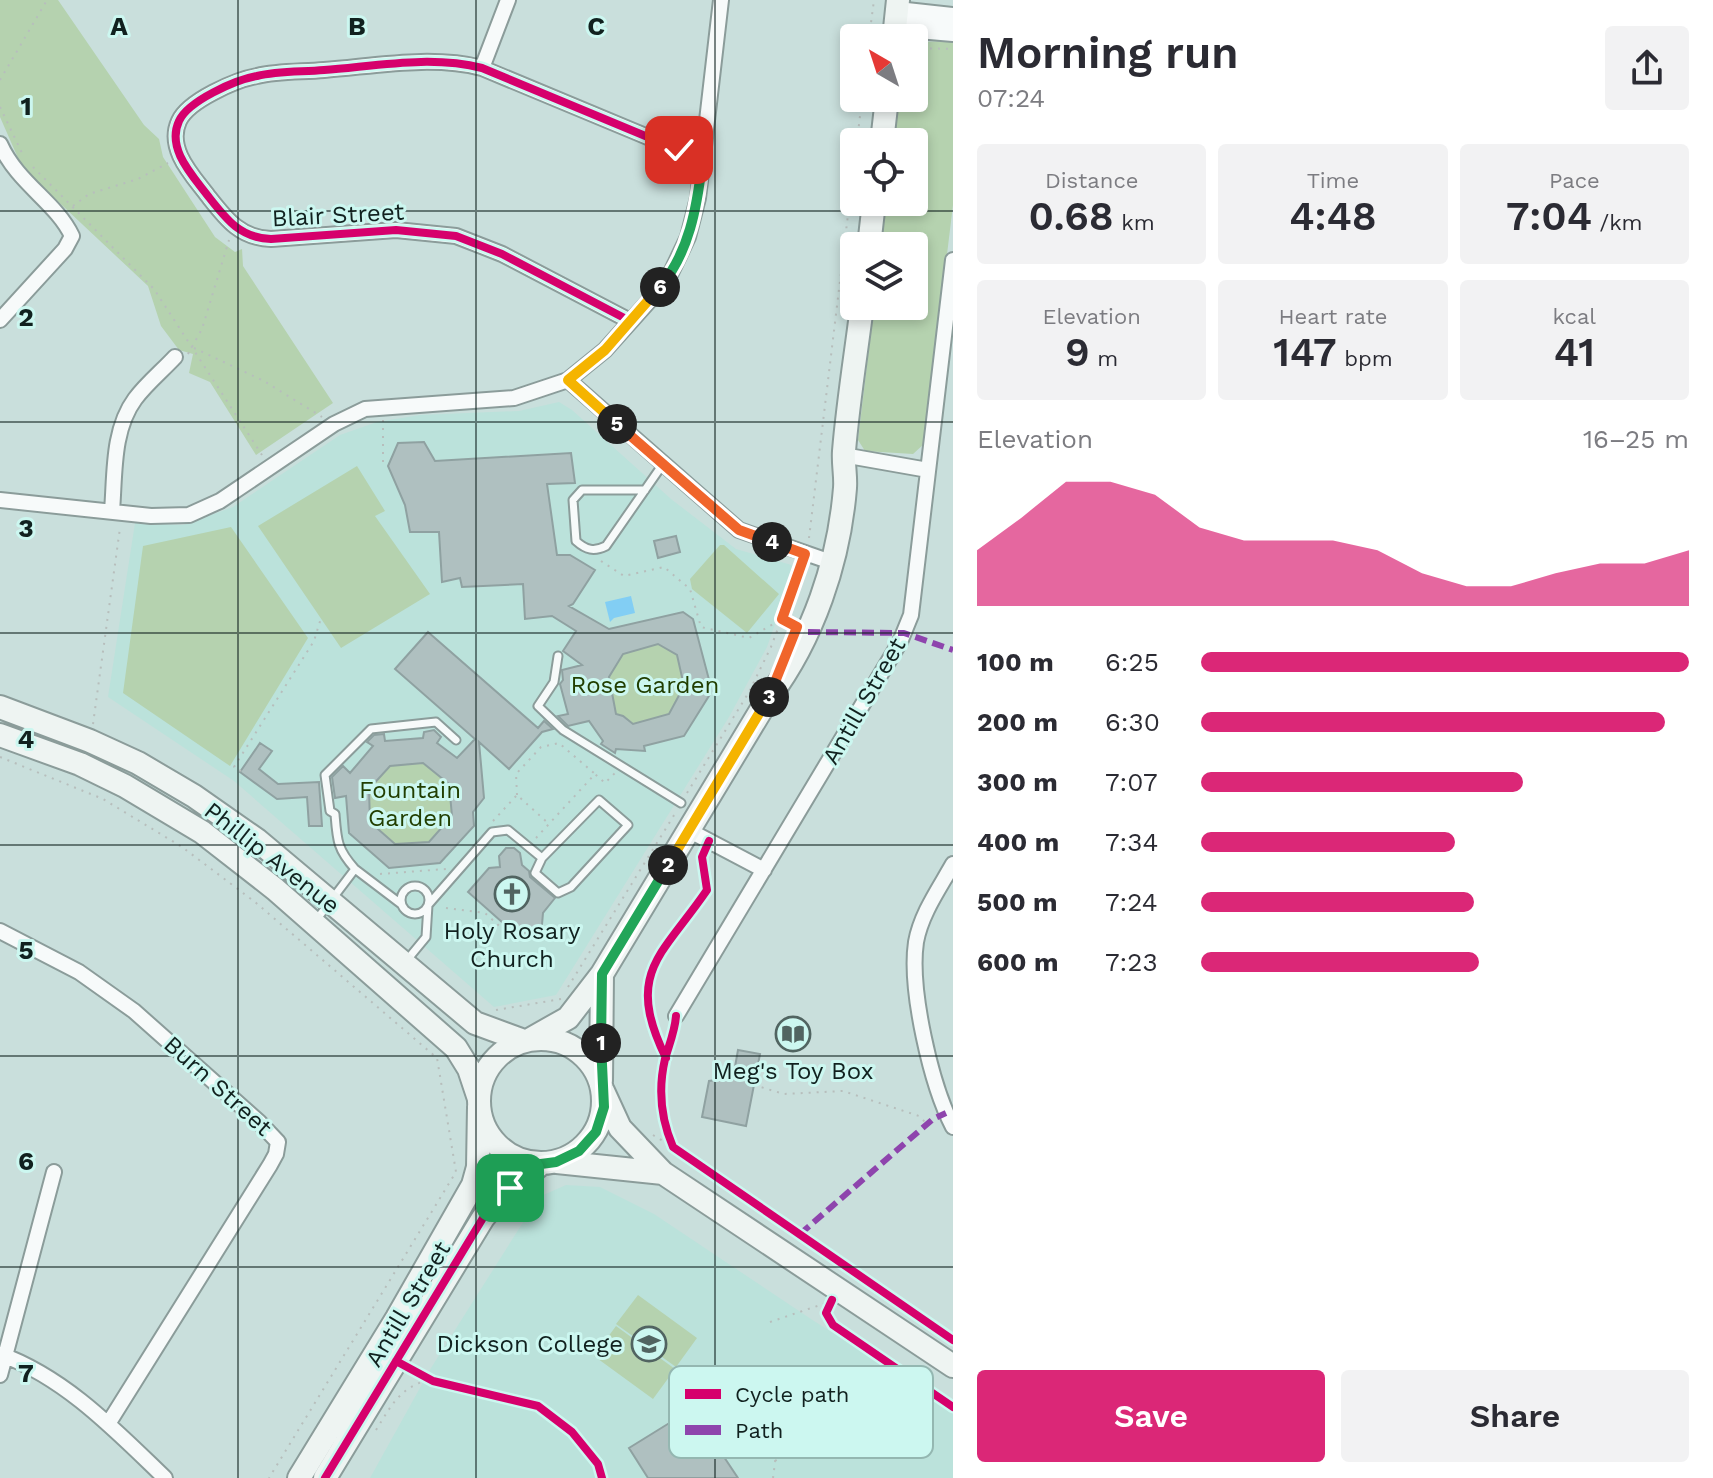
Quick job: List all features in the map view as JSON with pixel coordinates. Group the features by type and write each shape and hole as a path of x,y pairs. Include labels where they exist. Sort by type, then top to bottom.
{"main road":[{"path":"769,697 790,623 818,558 842,513 846,484 843,455 860,320"},
{"path":"663,1173 518,1159 497,1145 483,1124 479,1103 484,1076 490,1065 507,1049 568,1018 602,974 769,697 790,669 808,632 818,558"},
{"name":"Phillip Avenue","path":"0,707 138,763 233,822 475,1023 527,1041"},
{"name":"Phillip Avenue","path":"0,735 80,764 125,786 202,832 275,889 456,1048 469,1069 479,1103"},
{"path":"548,1163 579,1151 596,1132 604,1107 602,974"},
{"path":"527,1041 555,1040 579,1051 596,1070 620,1128 663,1173 953,1366"},
{"name":"Antill Street","path":"299,1478 397,1318 473,1185 478,1167 479,1103"},
{"name":"Antill Street","path":"325,1478 492,1206 502,1195 548,1163"}],"street":[{"path":"482,68 508,0"},
{"path":"0,500 117,516 189,515 220,501 334,424 365,409 514,398 568,380 605,350 669,277 688,237 698,198 721,0"},
{"path":"896,19 953,17"},
{"path":"896,19 953,32"},
{"path":"235,228 181,157 175,139 176,128 186,111 217,90 256,76 429,61 460,62 482,68 679,150 702,164"},
{"path":"0,144 12,167 60,217 72,236 65,249 0,320"},
{"name":"Blair Street","path":"235,228 257,239 396,230 456,236 502,254 630,321"},
{"name":"Antill Street","path":"676,1016 904,633 911,615 953,260"},
{"path":"117,516 118,440 124,419 134,400 175,357"},
{"path":"568,380 739,530 818,558"},
{"path":"843,455 928,470"},
{"path":"690,831 764,870"},
{"path":"953,864 922,920 916,942 915,972 929,1059 953,1127"},
{"name":"Burn Street","path":"0,931 79,972 134,1011 278,1142 270,1165 108,1424"},
{"path":"0,1375 54,1172"},
{"path":"3,1355 47,1377 108,1424 165,1478"}],"lane":[{"path":"645,490 582,490 573,500 576,541 584,548 597,551 606,546 645,490 663,464"},
{"path":"558,656 554,682 538,706 563,730 681,803"},
{"path":"456,740 436,722 371,729 325,775 330,811 335,814 337,841 342,855 406,911 415,914 423,911 492,832 508,830 542,858"},
{"path":"125,786 138,763"},
{"path":"599,800 628,825 571,887 558,893 535,873 542,858 599,800"},
{"path":"314,924 355,869"},
{"path":"401,904 404,891 417,886 427,894 426,937 403,965"}],"path":[{"path":"0,80 47,0"},
{"path":"871,24 874,0"},
{"path":"928,48 953,49"},
{"path":"0,107 26,160 154,289 269,467"},
{"path":"72,206 89,194 138,179 181,157"},
{"path":"569,987 790,623 818,558 849,216"},
{"path":"193,347 202,329 235,228"},
{"path":"193,347 264,381 334,424"},
{"path":"383,416 383,467"},
{"path":"90,741 99,697 117,516"},
{"path":"584,548 624,576 664,567 690,589 701,627 749,638 790,623"},
{"path":"241,771 234,767 314,641 321,618"},
{"path":"549,824 517,795 516,774 541,747 559,743 595,774"},
{"path":"0,757 103,799 182,847 255,902 437,1058 456,1172 269,1478"},
{"path":"492,822 517,795"},
{"path":"446,908 485,913 517,942 523,936"},
{"path":"493,1010 561,999"},
{"path":"754,1085 784,1094 843,1091 919,1116 927,1124"},
{"path":"666,1130 673,1147 684,1155"},
{"path":"826,1313 832,1300"},
{"path":"770,1322 832,1300"},
{"path":"396,1361 431,1380"},
{"path":"377,1429 400,1393 410,1385 431,1380"},
{"path":"773,1478 775,1458"},
{"path":"775,1461 779,1458"}],"shaded area":[{"path":"559,402 572,410 671,499 736,549 795,566 767,647 729,717 556,995 494,1007 234,781 108,697 135,523 183,525 233,507 340,435 377,422 420,415 519,411"},
{"name":"Dickson College","path":"566,1185 600,1187 654,1214 886,1366 669,1366 669,1458 933,1458 933,1395 953,1408 953,1478 370,1478 431,1368 539,1197"}],"green space":[{"path":"0,0 58,0 144,125 159,139 163,157 215,237 235,252 242,249 243,266 333,403 256,455 210,382 189,373 193,354 179,350 161,326 148,286 33,178 18,158 0,117"},
{"path":"953,41 953,205 924,444 913,454 865,451 858,440 872,320 928,320 928,232 883,232 884,216 928,216 928,128 895,128 897,112 928,112 928,42"},
{"path":"357,466 385,511 375,516 430,594 341,648 258,526"},
{"path":"231,527 308,638 230,766 123,693 143,546"},
{"path":"720,545 724,545 779,594 747,633 692,589 690,579"},
{"name":"Rose Garden","path":"658,644 677,655 684,686 669,714 633,724 616,714 609,677 623,654"},
{"name":"Fountain Garden","path":"423,763 449,784 452,816 429,842 395,844 370,822 369,789 390,766"},
{"path":"638,1295 697,1338 675,1366 616,1324"},
{"path":"616,1326 671,1366 669,1377 653,1399 594,1356"}],"water":[{"path":"631,596 635,613 614,618 610,622 605,602"}],"building":[{"path":"424,442 435,461 571,453 575,483 547,484 557,555 570,555 595,570 569,606 609,629 683,612 693,619 712,691 684,736 644,746 645,751 616,749 615,753 601,744 603,741 589,721 568,726 558,716 568,714 560,684 563,680 562,670 582,665 563,651 576,631 552,616 525,619 523,584 462,587 460,578 442,582 439,532 410,532 405,505 388,466 398,443","holes":["658,644 677,655 684,686 669,714 633,724 616,714 609,677 623,654"]},
{"path":"676,536 680,552 658,558 654,541"},
{"path":"428,632 538,728 544,721 553,729 542,732 509,769 479,742 484,798 473,812 474,826 440,863 389,868 349,833 346,796 335,798 332,777 343,766 350,773 373,746 367,742 374,735 384,734 385,741 423,738 424,732 434,730 441,737 437,743 457,758 475,739 395,669","holes":["423,763 449,784 452,816 429,842 395,844 370,822 369,789 390,766"]},
{"path":"260,743 272,751 259,769 278,784 319,782 322,826 309,826 307,797 277,799 240,772"},
{"name":"Holy Rosary Church","path":"506,848 514,848 520,853 522,865 529,871 530,877 555,898 543,913 541,936 519,937 468,892 489,868 500,867 499,856"},
{"path":"738,1050 760,1054 746,1126 702,1117 709,1081 733,1078"},
{"path":"669,1423 669,1458 725,1458 738,1478 648,1478 629,1448"}],"marked path":[{"path":"808,632 904,633 953,650"},
{"path":"800,1234 933,1119 946,1113"}],"cycle path":[{"path":"630,321 502,254 456,236 396,230 271,239 251,235 228,219 183,162 176,142 179,121 192,106 213,92 257,76 443,62 482,68 679,150 702,164"},
{"path":"666,1058 648,1005 649,984 663,949 707,890 702,857 709,841"},
{"path":"676,1016 665,1059 661,1093 663,1115 673,1147 953,1340"},
{"path":"325,1478 483,1218 502,1195 541,1164"},
{"path":"832,1300 826,1313 833,1325 893,1366"},
{"path":"396,1361 433,1381 538,1406 572,1432 598,1464 602,1478"},
{"path":"933,1393 953,1407"}],"place":[{"name":"Holy Rosary Church","path":"512,894"},
{"name":"Meg's Toy Box","path":"793,1034"},
{"name":"Dickson College","path":"649,1344"}],"route":[{"path":"510,1188 541,1164 568,1158 579,1151 596,1132 604,1107 601,1082 602,974 769,697 797,627 782,619 805,554 739,530 568,380 605,350 669,277 688,237 698,198 702,164 679,150"}]}
